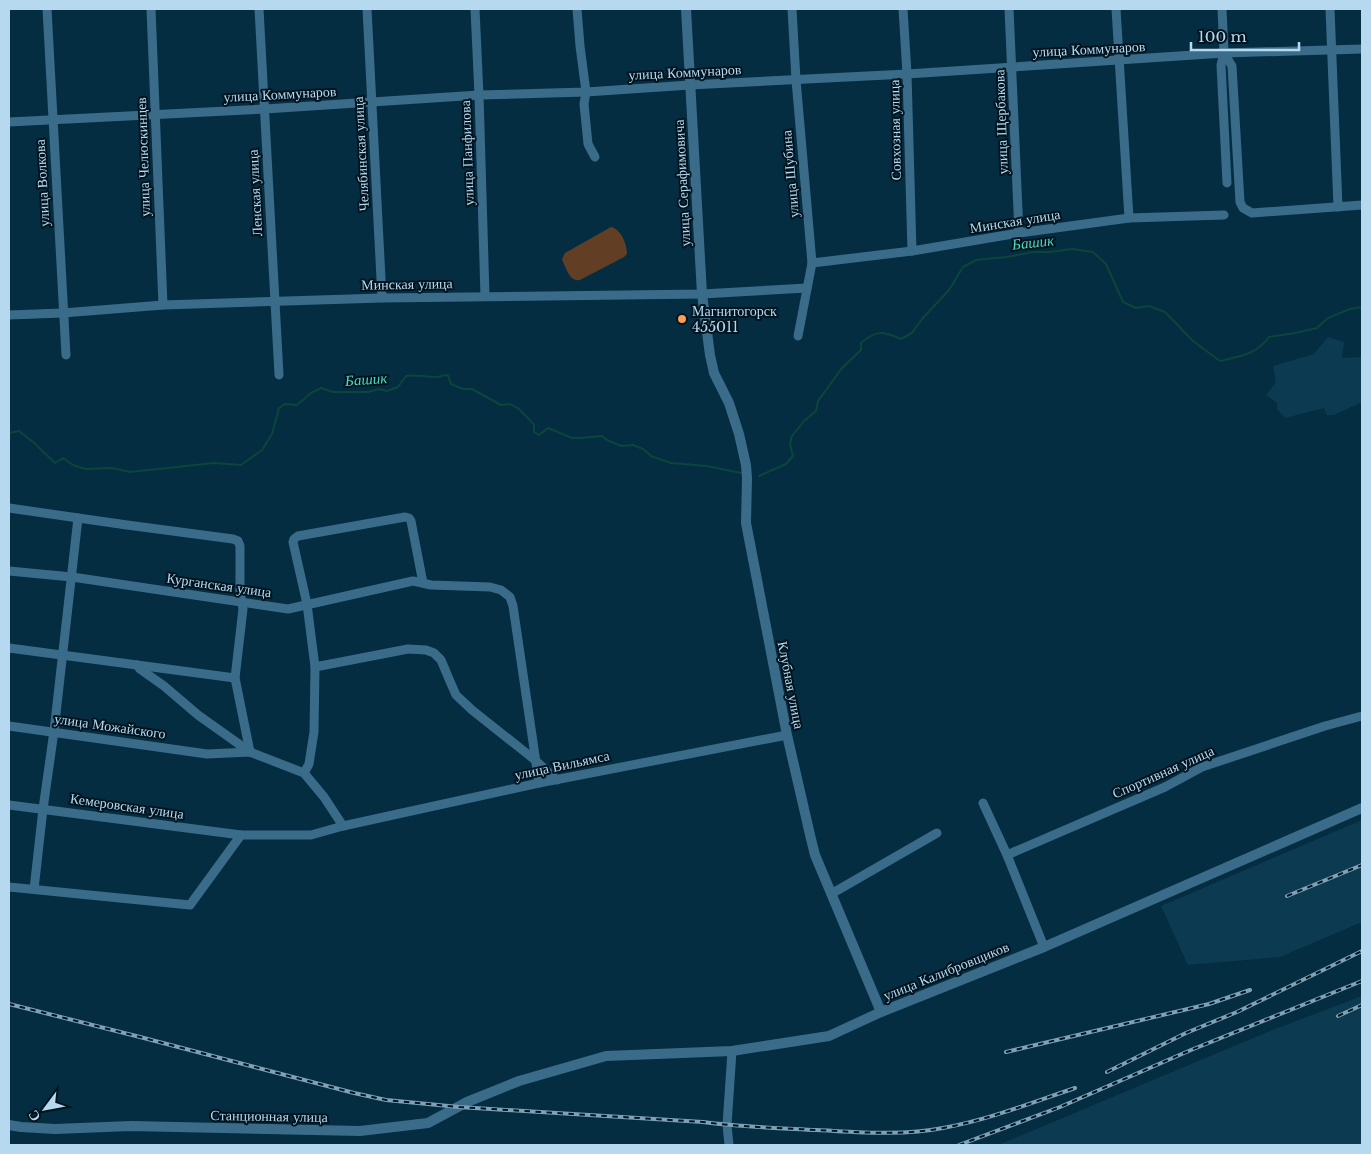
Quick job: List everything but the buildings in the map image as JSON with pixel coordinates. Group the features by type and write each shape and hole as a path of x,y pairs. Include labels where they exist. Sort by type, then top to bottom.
{"street":[{"name":"улица Волкова","path":"47,9 66,355"},
{"name":"улица Челюскинцев","path":"151,9 163,305"},
{"name":"Ленская улица","path":"259,9 279,375"},
{"name":"Челябинская улица","path":"367,9 382,298"},
{"name":"улица Панфилова","path":"475,9 485,296"},
{"path":"577,9 586,92 584,104 588,144 594,157"},
{"name":"улица Серафимовича","path":"686,9 702,294 710,355"},
{"name":"улица Шубина","path":"792,9 796,80 812,263 798,336"},
{"name":"Совхозная улица","path":"903,9 907,74 912,251"},
{"name":"улица Щербакова","path":"1009,9 1019,233"},
{"path":"1116,9 1129,218"},
{"path":"1222,9 1224,53 1221,65 1228,183"},
{"path":"1330,9 1338,207"},
{"name":"улица Коммунаров","path":"9,122 264,109 479,95 586,92 907,74 1224,53 1362,49"},
{"path":"1224,53 1232,66 1240,202 1243,208 1252,213 1362,206"},
{"path":"1226,160 1238,160"},
{"name":"Минская улица","path":"812,263 912,251 1019,233 1129,218 1224,215"},
{"name":"Минская улица","path":"9,315 163,305 382,298 702,294 807,288"},
{"name":"Клубная улица","path":"710,355 714,373 729,402 746,465 746,523 787,735 815,855 881,1012"},
{"path":"9,508 233,538 238,541 240,546 240,592 244,609 235,678 250,752"},
{"path":"304,773 309,764 314,732 315,668 307,604 293,542 294,539 298,536 405,517 409,518 423,582"},
{"path":"34,889 78,518"},
{"name":"Курганская улица","path":"9,570 72,577 288,609 413,581 431,585 490,587 501,590 510,597 514,606 535,760"},
{"path":"9,648 235,678"},
{"path":"315,668 408,649 426,650 434,653 441,660 456,695 557,780"},
{"path":"137,665 198,715 250,752 304,773 324,797 343,826"},
{"name":"Спортивная улица","path":"1006,855 1165,787 1202,767 1325,726 1362,716"},
{"name":"улица Можайского","path":"9,726 207,754 250,752"},
{"name":"улица Вильямса","path":"241,835 311,835 343,826 539,783 787,735"},
{"path":"535,760 539,783"},
{"path":"983,803 1044,946"},
{"name":"Кемеровская улица","path":"9,805 241,835"},
{"name":"улица Калибровщиков","path":"519,1080 606,1056 732,1051 829,1036 881,1012 1044,946 1362,808"},
{"path":"831,894 937,833"},
{"path":"9,887 190,906 241,835"},
{"path":"729,1145 727,1125 732,1051"},
{"name":"Станционная улица","path":"9,1125 54,1129 131,1126 360,1131 428,1123 467,1102 519,1080"}],"shaded area":[{"path":"611,227 615,228 623,237 627,254 580,280 571,277 562,259 565,253"},
{"path":"1328,337 1344,342 1342,358 1362,357 1362,402 1334,415 1327,415 1324,408 1285,418 1277,409 1277,403 1266,395 1276,382 1273,366 1314,354"},
{"path":"1362,820 1362,922 1280,957 1188,965 1161,906"},
{"path":"1362,996 1362,1145 998,1145 1270,1031"}],"waterway":[{"name":"Башик","path":"759,476 786,464 793,456 790,444 792,436 804,421 816,411 818,401 842,368 861,350 861,343 871,336 880,333 889,334 901,339 912,333 922,319 949,290 963,267 976,260 1072,249 1093,252 1106,264 1123,302 1136,308 1149,306 1165,312 1193,341 1220,361 1253,351 1259,348 1269,337 1317,328 1328,318 1350,309 1362,307"},
{"name":"Башик","path":"9,433 19,431 55,463 63,458 73,465 86,469 112,468 130,472 214,463 241,465 262,450 272,434 279,408 285,404 297,405 311,393 321,388 333,392 368,392 379,389 387,391 398,387 406,376 436,377 448,375 451,384 463,389 472,389 501,405 510,404 519,409 534,425 534,432 539,435 548,428 572,438 602,436 621,446 633,445 643,449 651,456 671,463 707,466 741,473"}],"railway":[{"path":"1287,896 1362,865"},
{"path":"1107,1072 1186,1033 1237,1012 1362,951"},
{"path":"959,1145 1060,1107 1191,1050 1362,981"},
{"path":"1006,1052 1209,1004 1250,990"},
{"path":"9,1004 354,1093 386,1100 459,1107 760,1127 896,1133 960,1125 1009,1111 1075,1088"},
{"path":"1338,1016 1362,1005"}],"place":[{"name":"Магнитогорск 455011","path":"682,319"}]}
